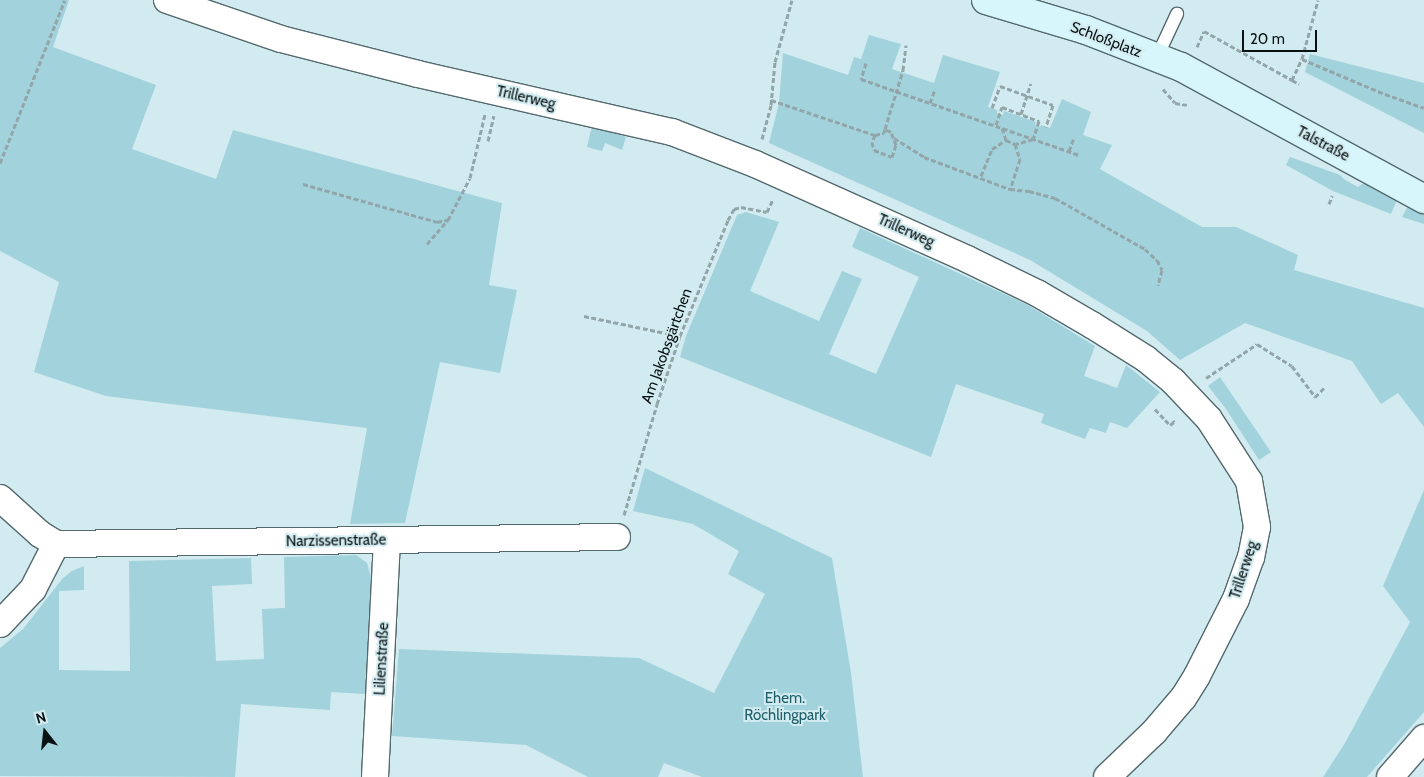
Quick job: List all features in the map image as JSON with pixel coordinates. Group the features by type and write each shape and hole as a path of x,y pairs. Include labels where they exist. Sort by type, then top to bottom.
{"main road":[{"name":"Schloßplatz","path":"986,0 1025,5 1156,59 1181,67 1224,89"},
{"name":"Talstraße","path":"1224,89 1424,198"}],"street":[{"name":"Trillerweg","path":"168,0 282,39 418,74 672,132 755,164 967,258 1037,293 1138,354 1173,381 1209,419 1249,481 1257,527 1251,557 1236,599 1197,676 1183,698 1164,721 1107,777"},
{"path":"0,498 40,534 56,544 33,589 0,624"},
{"name":"Narzissenstraße","path":"56,544 387,540 620,528"},
{"name":"Lilienstraße","path":"375,777 387,540"},
{"path":"1390,777 1424,738"}],"lane":[{"path":"1156,59 1177,14"}],"path":[{"path":"0,163 65,0"},
{"path":"761,142 771,100 775,62 792,0"},
{"path":"1292,80 1302,58 1318,0"},
{"path":"1199,42 1204,31 1299,84"},
{"path":"771,100 875,135 884,133 903,70 906,45"},
{"path":"1302,58 1385,94 1424,108"},
{"path":"866,63 861,79 1080,155"},
{"path":"1021,114 1031,84"},
{"path":"992,108 1000,86 1053,105 1046,127"},
{"path":"930,102 935,89"},
{"path":"1175,103 1188,104"},
{"path":"996,125 1002,107 1021,114 1039,121 1033,139"},
{"path":"427,244 448,220 470,178 486,109"},
{"path":"488,141 495,113"},
{"path":"1002,127 1006,140"},
{"path":"875,135 872,142 874,150 892,157 896,145 891,132 885,129"},
{"path":"894,138 924,157 980,176 1010,189 1028,191 1055,198 1145,249 1157,260 1162,270 1158,285"},
{"path":"1069,152 1074,138"},
{"path":"1015,144 1021,140 1033,139"},
{"path":"1006,140 1015,144 1020,159 1010,189"},
{"path":"980,176 991,155 992,149 1006,140"},
{"path":"303,184 437,222 448,220"},
{"path":"1329,204 1332,196"},
{"name":"Am Jakobsgärtchen","path":"620,528 657,404 680,336 734,209 741,207 752,208 767,212"},
{"path":"584,316 680,336"},
{"path":"1216,371 1257,344 1292,366 1315,397 1324,388"},
{"path":"1155,409 1166,421"}],"green space":[{"path":"0,0 69,0 53,47 156,85 132,149 216,179 233,130 502,203 489,285 517,290 500,373 440,362 405,523 350,524 367,428 106,396 34,372 59,282 0,251"},
{"path":"869,35 901,44 892,69 934,83 943,55 1000,72 988,107 997,110 997,113 1003,115 1004,111 1036,122 1035,125 1040,127 1041,125 1050,128 1062,99 1089,111 1091,112 1083,135 1112,145 1100,169 1202,227 1236,227 1298,255 1294,270 1424,308 1424,427 1398,393 1381,404 1352,361 1245,323 1180,360 1147,331 1030,260 769,143 779,103 783,53 848,75 854,57 861,59"},
{"path":"1310,54 1424,83 1424,133 1305,72"},
{"path":"592,126 626,137 622,150 605,143 602,151 587,147"},
{"path":"1290,157 1340,175 1358,187 1364,183 1397,200 1391,214 1333,191 1286,165"},
{"path":"1408,206 1424,215 1424,224 1402,217"},
{"path":"746,212 779,222 750,291 819,321 842,271 862,279 829,354 876,374 919,277 852,247 860,228 1026,304 1095,346 1084,376 1117,388 1126,365 1160,392 1127,428 1110,422 1106,433 1090,428 1085,439 1041,423 1044,414 956,384 931,457 680,357 686,336 737,215"},
{"path":"1220,377 1271,452 1259,460 1226,409 1208,386"},
{"name":"Ehem. Röchlingpark","path":"645,468 832,558 851,673 863,777 702,777 664,763 658,777 588,777 526,745 392,736 399,649 639,658 714,693 765,594 728,574 739,551 693,524 633,511"},
{"path":"1424,490 1424,712 1367,777 1323,777 1345,743 1410,622 1383,586"},
{"path":"356,555 367,563 371,577 366,694 331,692 330,710 241,704 235,777 0,776 0,648 23,629 63,578 72,571 84,566 84,590 59,591 59,670 130,671 129,561 251,558 252,584 212,586 216,661 264,659 262,609 285,608 284,557"}]}
